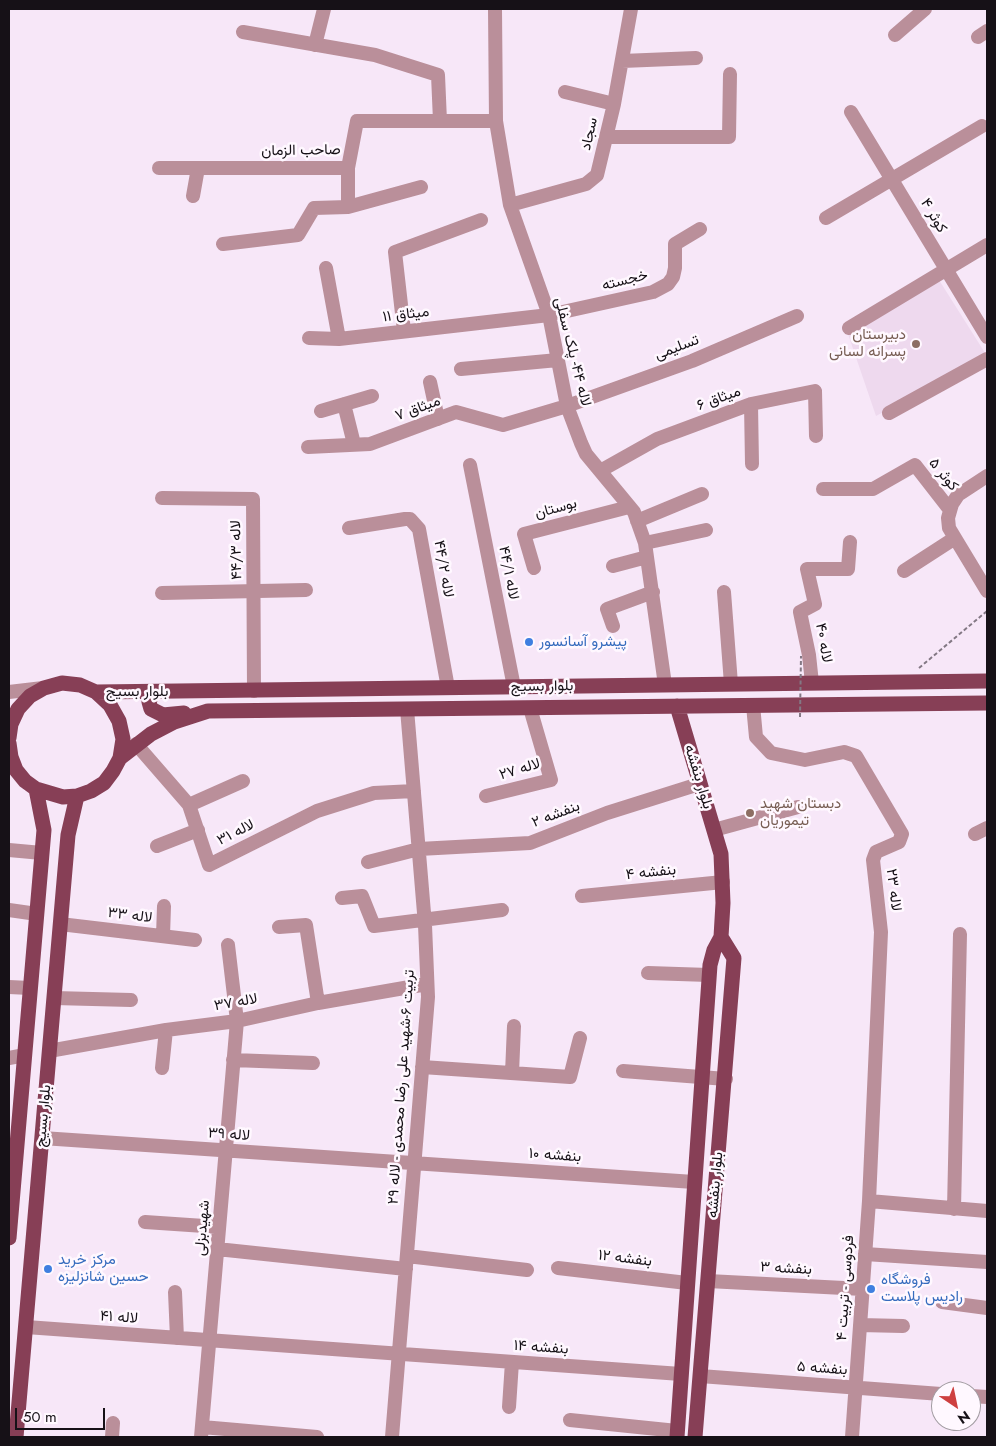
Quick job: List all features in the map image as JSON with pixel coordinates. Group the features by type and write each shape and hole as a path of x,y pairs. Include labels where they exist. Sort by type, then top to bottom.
{"main road":[{"name":"بلوار بسیج","path":"96,692 987,681"},
{"path":"9,738 11,724 18,709 30,696 44,688 62,684 80,685 96,692 110,705 119,721 123,739 120,758 104,783 91,791 77,796 63,797 36,789 25,781 9,752"},
{"path":"153,692 149,702 151,710 163,715 208,711"},
{"name":"بلوار بسیج","path":"120,758 136,744 174,722 208,711 987,703"},
{"name":"بلوار بنفشه","path":"676,706 721,854 723,882 721,937 714,950 709,975 700,1077 677,1434"},
{"name":"بلوار بسیج","path":"9,1238 12,1157 24,1055 44,830 36,789"},
{"name":"بلوار بسیج","path":"16,1437 68,835 77,796"},
{"path":"44,830 49,826 55,827 68,835"},
{"name":"بلوار بنفشه","path":"694,1437 726,1079 734,958 721,937"}],"street":[{"path":"315,45 324,9"},
{"name":"لاله ۴۴- پلک سفلی","path":"495,9 496,121 510,205 549,315 567,406 586,454 629,507 637,521 645,543 665,685"},
{"name":"سجاد","path":"510,205 586,184 597,175 614,104 631,9"},
{"path":"895,35 925,9"},
{"path":"243,32 375,55 438,75 440,121"},
{"path":"622,61 696,58"},
{"path":"606,136 728,137 730,74"},
{"path":"565,92 614,104"},
{"name":"کوثر ۴","path":"851,112 987,337"},
{"name":"صاحب الزمان","path":"159,168 348,168 357,121 496,121"},
{"path":"826,218 982,126"},
{"path":"193,196 198,168"},
{"path":"348,168 348,207"},
{"path":"223,244 298,235 314,208 348,207 421,187"},
{"path":"404,332 395,252 481,220"},
{"name":"خجسته","path":"549,315 653,292 668,284 675,268 674,244 700,229"},
{"path":"849,328 987,245"},
{"path":"326,268 339,339"},
{"name":"میثاق ۱۱","path":"309,338 339,339 549,315"},
{"name":"تسلیمی","path":"567,406 692,361 797,316"},
{"path":"889,413 987,359"},
{"path":"461,369 558,360"},
{"path":"430,382 438,419"},
{"name":"میثاق ۶","path":"600,471 657,439 751,404 815,391 816,436"},
{"path":"321,411 372,396"},
{"path":"344,404 354,444"},
{"path":"751,404 752,464"},
{"name":"میثاق ۷","path":"308,447 370,444 456,412 503,425 567,406"},
{"name":"لاله ۴۴/۱","path":"470,464 514,687"},
{"name":"کوثر ۵","path":"824,489 872,489 915,465 950,510"},
{"path":"987,476 958,494 950,510 949,528 987,591"},
{"path":"637,521 702,494"},
{"name":"لاله ۴۴/۳","path":"162,498 253,499 254,691"},
{"name":"بوستان","path":"534,568 524,534 629,507"},
{"name":"لاله ۴۴/۲","path":"349,528 410,519 419,529 448,688"},
{"path":"645,543 706,530"},
{"path":"904,571 954,538"},
{"name":"لاله ۴۰","path":"812,683 810,655 800,612 815,604 807,569 848,569 850,542"},
{"path":"613,566 647,557"},
{"path":"162,593 306,590"},
{"path":"613,626 606,609 653,592"},
{"path":"724,592 731,684"},
{"path":"9,692 44,688"},
{"name":"لاله ۲۳","path":"754,705 756,737 771,754 805,760 844,752 856,756 902,834 900,842 876,852 873,860 882,932 869,1201"},
{"name":"لاله ۲۷","path":"486,796 551,780 530,708"},
{"name":"تربیت ۶-شهید علی رضا محمدی - لاله ۲۹","path":"392,1437 427,984 425,919 407,709"},
{"name":"لاله ۳۱","path":"136,744 189,805 210,865 317,811 374,793 414,791"},
{"path":"189,805 243,781"},
{"name":"بنفشه ۲","path":"368,862 419,849 530,843 607,813 699,784"},
{"path":"714,830 798,807"},
{"path":"157,846 198,830"},
{"path":"9,850 42,853"},
{"name":"بنفشه ۴","path":"582,896 723,882"},
{"path":"342,898 362,896 374,926 502,910"},
{"path":"163,936 164,906"},
{"path":"9,910 37,914"},
{"name":"لاله ۳۳","path":"60,924 195,940"},
{"path":"279,927 306,925 318,1003"},
{"path":"954,1209 960,934"},
{"name":"شهیدبزلی","path":"202,1432 237,1021 228,945"},
{"path":"648,973 709,975"},
{"name":"لاله ۳۷","path":"50,1050 166,1030 237,1021 318,1003 427,984"},
{"path":"9,987 30,988"},
{"path":"54,998 131,1000"},
{"path":"512,1073 514,1026"},
{"path":"162,1068 166,1030"},
{"path":"422,1067 570,1077 580,1038"},
{"path":"9,1058 24,1055"},
{"path":"233,1060 312,1063"},
{"path":"623,1071 726,1079"},
{"name":"لاله ۳۹","path":"42,1138 414,1163"},
{"name":"بنفشه ۱۰","path":"414,1163 694,1182"},
{"path":"869,1201 987,1211"},
{"name":"فردوسی - تربیت ۴","path":"852,1437 869,1201"},
{"path":"145,1222 219,1227"},
{"path":"217,1249 527,1270"},
{"path":"865,1254 987,1262"},
{"name":"بنفشه ۱۲","path":"558,1268 687,1283"},
{"name":"بنفشه ۳","path":"708,1281 862,1289"},
{"path":"175,1292 177,1338"},
{"path":"942,1302 987,1308"},
{"path":"860,1325 903,1326"},
{"name":"لاله ۴۱","path":"26,1327 210,1340"},
{"name":"بنفشه ۱۴","path":"210,1340 681,1374"},
{"path":"509,1406 512,1362"},
{"name":"بنفشه ۵","path":"700,1376 931,1393"},
{"path":"570,1420 677,1434"},
{"path":"202,1432 317,1437"}],"path":[{"path":"902,682 987,611"},
{"path":"800,717 802,656"}],"shaded area":[{"name":"دبیرستان پسرانه لسانی","path":"939,280 987,356 876,416 848,334"}],"place":[{"name":"دبیرستان پسرانه لسانی","path":"916,344"},
{"name":"پیشرو آسانسور","path":"529,642"},
{"name":"دبستان شهید تیموریان","path":"750,813"},
{"name":"مرکز خرید حسین شانزلیزه","path":"48,1269"},
{"name":"فروشگاه رادیس پلاست","path":"871,1289"}]}
